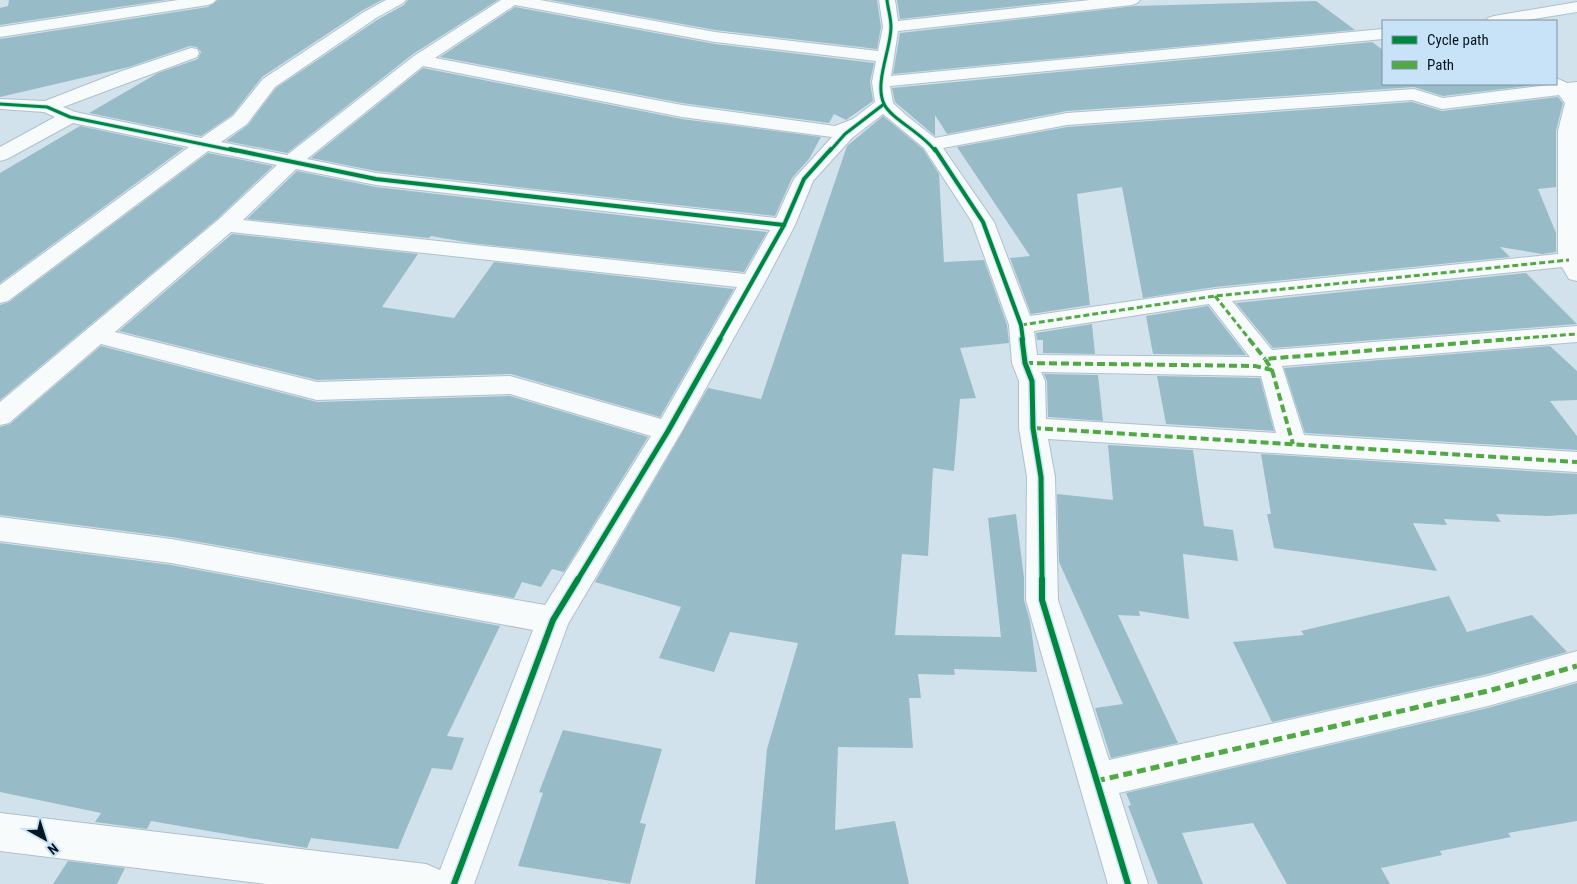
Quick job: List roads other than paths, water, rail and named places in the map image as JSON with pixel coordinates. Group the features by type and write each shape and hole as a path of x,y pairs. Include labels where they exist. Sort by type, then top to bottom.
{"street":[{"path":"0,32 208,0"},
{"path":"0,296 240,120 269,83 347,30 398,0"},
{"path":"0,416 226,225 291,162 420,60 513,0 715,37 886,58"},
{"path":"454,884 553,620 668,431 753,282 784,225 804,179 845,134 862,121 883,93 891,27 887,0"},
{"path":"891,27 1132,0"},
{"path":"1500,20 1577,7"},
{"path":"883,93 1382,34"},
{"path":"47,107 128,75 191,54"},
{"path":"420,60 682,111 768,123 837,132 862,121"},
{"path":"931,144 1078,118 1414,94 1442,104 1566,86 1574,103 1568,131 1573,267 1215,296 1021,325"},
{"path":"883,93 900,120 931,144 983,222 1021,325 1025,363 1032,381 1033,428 1042,477 1042,600 1128,884"},
{"path":"0,104 47,107 70,117 376,179 784,225"},
{"path":"0,155 70,117"},
{"path":"226,225 753,282"},
{"path":"1215,296 1269,365 1293,444"},
{"path":"1025,363 1255,366 1577,334"},
{"path":"97,335 317,391 510,385 668,431"},
{"path":"1033,428 1577,462"},
{"path":"0,528 170,551 553,620"},
{"path":"1096,781 1488,691 1577,666"},
{"path":"0,832 426,884"}]}
